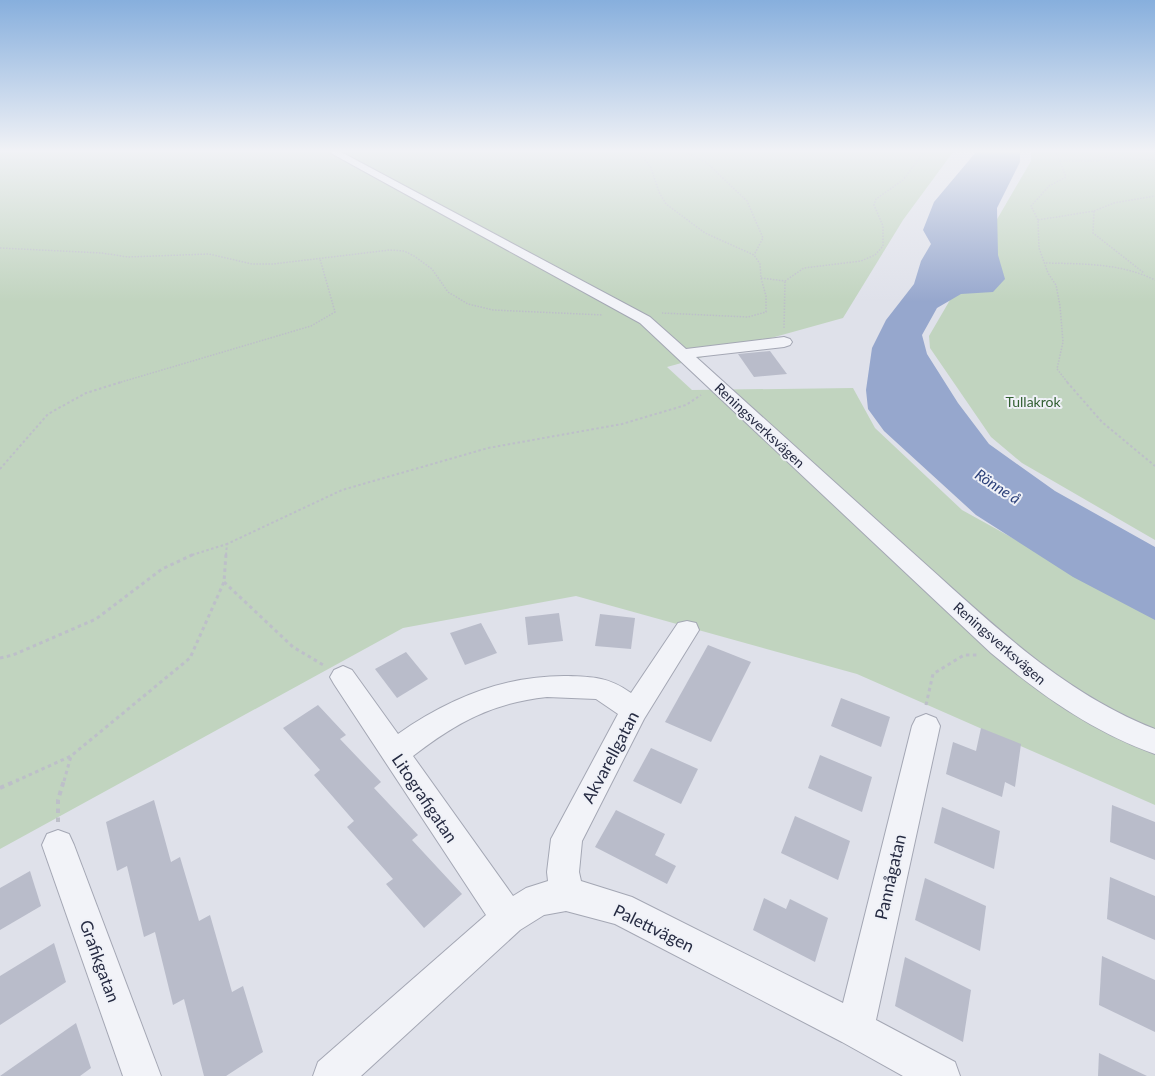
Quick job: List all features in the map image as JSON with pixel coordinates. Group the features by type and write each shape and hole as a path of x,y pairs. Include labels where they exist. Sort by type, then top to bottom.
{"street":[{"name":"Reningsverksvägen","path":"427,202 645,320 684,354 1011,655 1076,705 1120,728 1155,742"},
{"path":"684,354 784,342"},
{"name":"Akvarellgatan","path":"566,894 563,872 567,839 634,711 687,630"},
{"name":"Litografigatan","path":"343,677 508,918"},
{"path":"395,753 424,731 454,712 507,691 558,685 601,689 634,711"},
{"name":"Pannågatan","path":"854,1029 926,726"},
{"name":"Grafikgatan","path":"58,845 142,1076"},
{"name":"Palettvägen","path":"332,1076 508,918 538,900 566,894 620,909 854,1029 941,1076"}],"path":[{"path":"0,248 102,253 128,257 214,254 252,264 273,264 390,250 404,251 432,269 448,292 468,304 493,310 598,316 630,312 748,317 766,312 766,296 761,278 760,264 754,255 705,233 665,202"},
{"path":"748,202 763,238 754,255"},
{"path":"761,278 785,281 804,268 861,261 875,255 884,246 883,226 874,206 875,202"},
{"path":"1034,202 1031,206 1038,220 1039,248 1046,263 1048,274 1056,285 1060,306 1063,342 1057,369 1082,402 1125,443 1155,466"},
{"path":"1038,220 1094,211 1119,202"},
{"path":"1094,211 1093,233 1155,280"},
{"path":"0,469 48,414 86,393 311,326 335,312 320,259"},
{"path":"1046,263 1113,265 1144,273"},
{"path":"784,342 785,281"},
{"path":"0,658 13,655 96,619 162,569 197,553 227,544 342,490 488,448 622,424 686,405 717,385"},
{"path":"0,788 71,756 190,658 224,582 227,544"},
{"path":"224,582 293,647 343,677"},
{"path":"926,726 924,713 932,674 964,654 1011,655"},
{"path":"58,845 58,800 71,756"}],"green space":[{"path":"0,202 916,202 903,220 843,318 667,367 692,390 853,388 875,428 962,510 1155,617 1155,805 857,674 576,596 403,628 0,849"},
{"name":"Tullakrok","path":"1007,202 1155,202 1155,540 1022,463 991,437 930,348 929,336"}],"water":[{"name":"Rönne å","path":"934,202 1000,202 997,208 998,255 1005,279 993,292 961,294 937,308 922,335 927,354 958,403 989,444 1055,491 1155,547 1155,620 1073,577 976,515 884,431 868,409 866,390 872,348 886,320 914,284 921,261 931,244 923,230"}],"building":[{"path":"770,351 787,374 754,377 738,354"},
{"path":"559,613 563,641 528,645 525,617"},
{"path":"600,614 635,618 631,649 595,646"},
{"path":"481,623 497,653 465,665 450,633"},
{"path":"708,645 751,662 711,742 665,722"},
{"path":"406,652 428,679 397,698 375,669"},
{"path":"841,698 890,717 881,747 831,726"},
{"path":"318,705 346,735 340,739 381,782 374,788 418,835 412,840 462,894 424,928 386,884 393,879 347,827 354,821 314,775 320,770 283,728"},
{"path":"981,728 1021,744 1015,787 1005,782 1002,797 946,774 953,742 976,751"},
{"path":"651,748 698,769 681,804 633,781"},
{"path":"820,755 872,777 862,812 808,788"},
{"path":"154,800 171,862 180,857 199,921 210,915 232,992 243,986 263,1052 226,1076 204,1076 184,999 173,1005 155,932 144,937 127,866 117,871 106,822"},
{"path":"1112,805 1155,822 1155,860 1110,842"},
{"path":"942,807 1000,831 994,869 934,843"},
{"path":"616,810 665,834 655,855 676,866 667,884 595,847"},
{"path":"795,816 850,841 838,880 781,853"},
{"path":"30,871 41,906 0,930 0,888"},
{"path":"1110,877 1155,896 1155,940 1107,919"},
{"path":"925,878 986,906 980,951 915,920"},
{"path":"764,898 786,909 790,899 828,918 815,962 753,930"},
{"path":"54,943 66,982 0,1025 0,976"},
{"path":"1102,956 1155,980 1155,1032 1099,1005"},
{"path":"905,957 971,990 963,1042 895,1006"},
{"path":"76,1023 91,1068 80,1076 0,1076"},
{"path":"1099,1053 1147,1076 1098,1076"}]}
